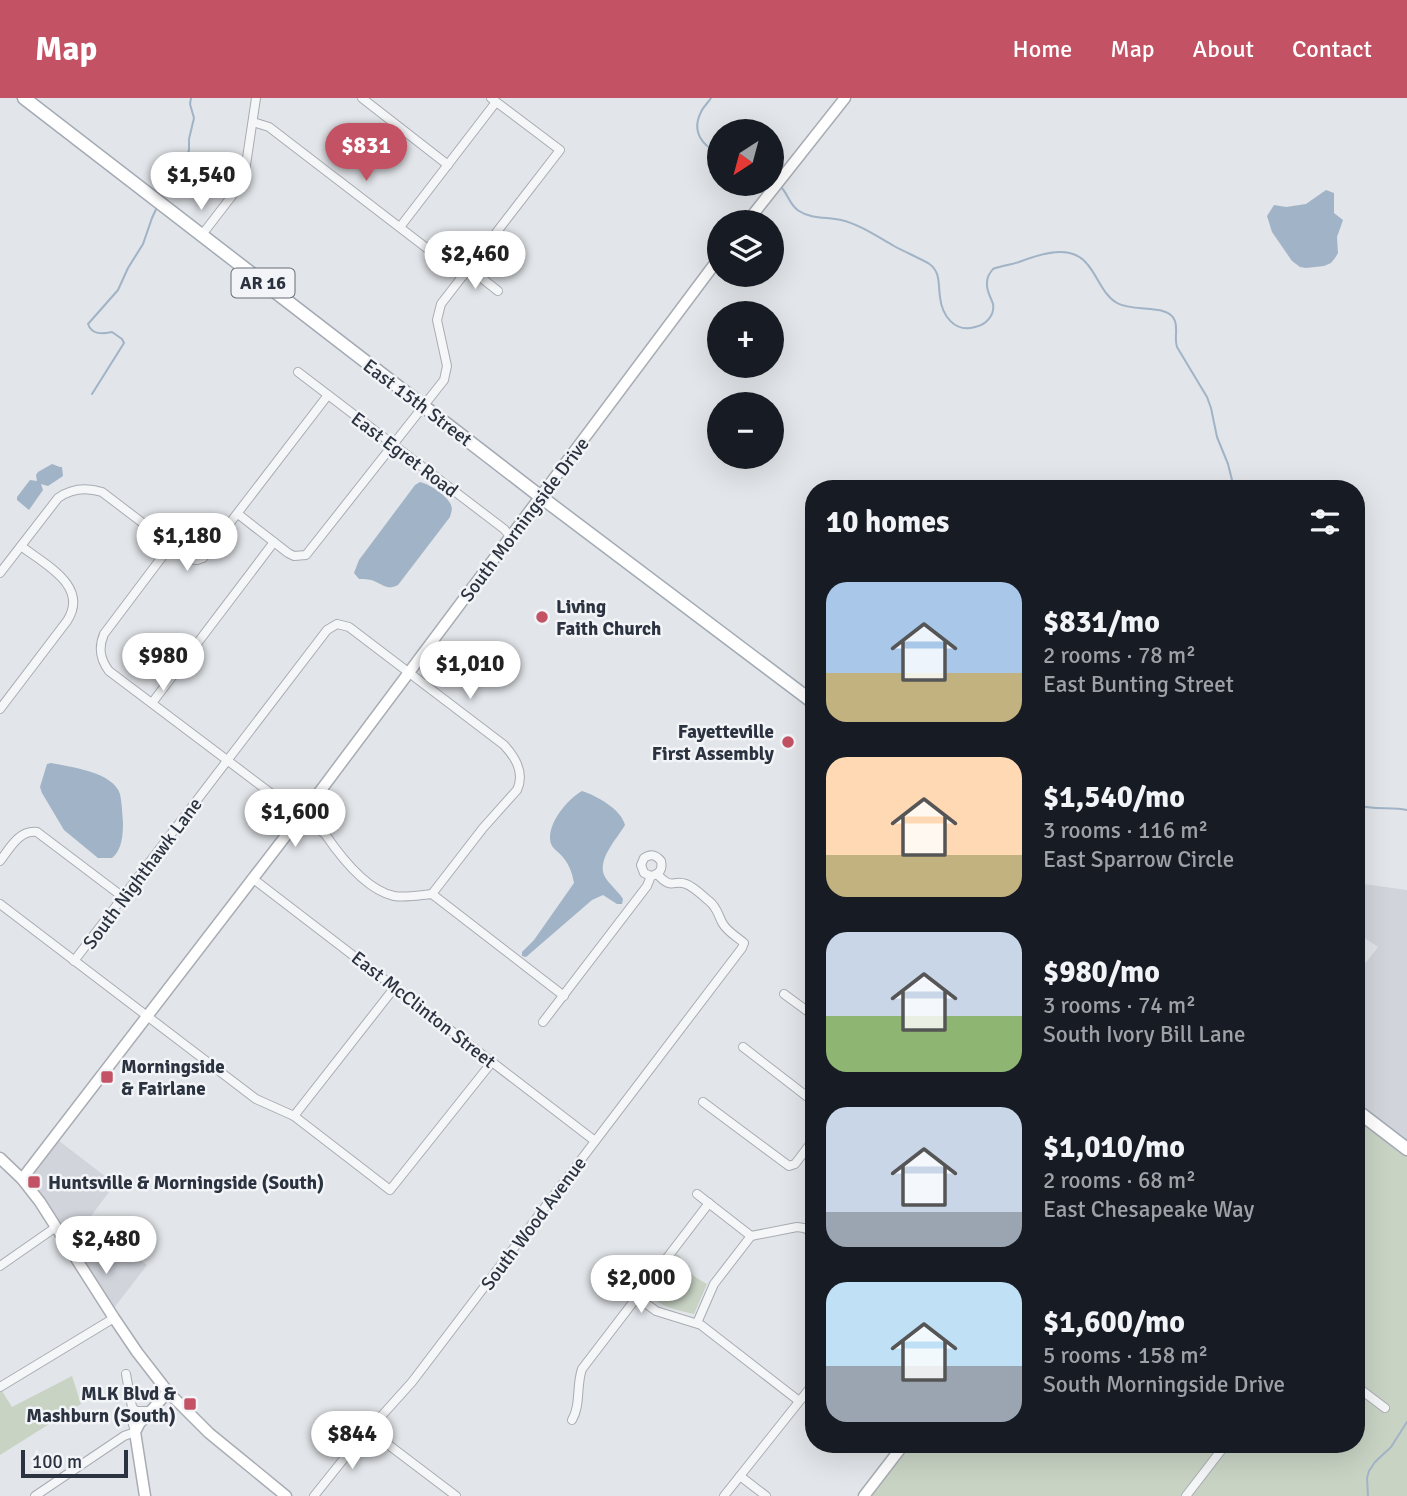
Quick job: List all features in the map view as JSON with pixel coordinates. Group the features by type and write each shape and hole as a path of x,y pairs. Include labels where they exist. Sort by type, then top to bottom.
{"main road":[{"name":"East 15th Street","path":"24,98 541,497 805,696"},
{"path":"1365,1117 1407,1149"}],"street":[{"path":"201,236 244,178 256,98"},
{"path":"362,98 448,165"},
{"path":"757,210 845,98"},
{"path":"238,514 294,556 306,555 444,380 447,366 437,320 441,304 560,150 494,100 400,227"},
{"path":"253,122 269,127 400,227 498,291"},
{"name":"South Morningside Drive","path":"22,1179 410,673 707,274"},
{"name":"East Egret Road","path":"298,372 512,537"},
{"path":"0,573 58,498 71,491 86,489 102,492 190,559 203,558 328,396"},
{"path":"152,704 274,542"},
{"path":"171,545 106,630 101,643 102,658 109,671 325,834 347,864 379,890 406,897 432,894 564,996 543,1022"},
{"path":"0,709 67,621 74,604 66,582 21,546"},
{"name":"South Nighthawk Lane","path":"74,961 327,630 332,626 349,627 410,673"},
{"path":"410,673 504,745 510,751 520,775 517,790 483,828 432,894"},
{"path":"0,861 23,833 37,832 123,897"},
{"name":"South Wood Avenue","path":"314,1496 412,1381 744,943 725,927 711,902 688,885 664,882 654,875 564,996"},
{"name":"East McClinton Street","path":"253,877 595,1141"},
{"path":"0,905 256,1099 294,1116 390,1190 492,1062"},
{"path":"294,1116 395,987"},
{"path":"784,994 805,1009"},
{"path":"743,1047 805,1095"},
{"path":"703,1102 789,1166 795,1164 805,1151"},
{"path":"0,1158 22,1179 114,1318 168,1392 209,1433 286,1496"},
{"path":"697,1194 751,1236"},
{"path":"572,1420 576,1413 578,1379 582,1368 709,1203"},
{"path":"0,1266 56,1227"},
{"path":"697,1323 714,1284 751,1236 797,1227 805,1228"},
{"path":"637,1297 656,1311 701,1325 800,1401"},
{"path":"0,1387 114,1318"},
{"path":"126,1374 145,1496"},
{"path":"35,1496 124,1436 135,1432 168,1392"},
{"path":"1365,1393 1385,1408"},
{"path":"724,1496 805,1395"},
{"path":"132,1406 136,1411 150,1412"},
{"path":"369,1430 456,1496"},
{"path":"864,1496 897,1453"},
{"path":"1186,1496 1219,1453"},
{"path":"740,1476 765,1496"}],"shaded area":[{"path":"1365,884 1407,890 1407,1149 1365,1117 1365,964 1378,947 1365,938"},
{"path":"54,1137 115,1184 88,1220 147,1265 114,1308 107,1307 22,1179"}],"green space":[{"path":"1365,1117 1407,1149 1407,1496 864,1496 897,1453 1365,1453"},
{"path":"677,1254 691,1274 707,1284 694,1314 664,1305 648,1294"},
{"path":"72,1376 81,1404 0,1455 0,1388 12,1407"}],"water":[{"path":"1326,190 1334,193 1334,213 1343,220 1337,237 1338,253 1331,263 1324,266 1300,267 1292,261 1272,232 1267,216 1274,205 1286,207 1306,204"},
{"path":"52,464 62,467 63,476 48,486 41,484 43,490 29,510 17,497 30,480 37,481 38,472"},
{"path":"420,482 446,497 452,507 450,517 398,585 389,587 372,580 359,579 354,573 359,560"},
{"path":"47,764 90,772 109,780 116,787 121,797 123,832 120,847 112,858 98,858 64,830 40,787"},
{"path":"582,791 601,800 623,819 625,825 603,864 605,877 623,899 622,904 617,904 603,895 592,900 526,957 522,956 522,952 534,940 574,883 571,871 563,857 552,846 550,839 558,815 570,800"}],"waterway":[{"path":"168,192 185,175 194,118 191,98"},
{"path":"707,145 700,137 697,126 701,112 711,98"},
{"path":"784,191 793,206 804,214 855,224 932,266 938,278 944,311 951,321 961,328 979,326 991,316 993,304 987,283 993,269 1055,252 1065,252 1081,258 1117,303 1171,315 1176,324 1177,347 1207,397 1232,480"},
{"path":"92,394 124,343 112,332 95,332 88,324 118,290 143,244 157,207"},
{"path":"1365,806 1407,810"},
{"path":"1368,1496 1369,1471 1391,1447 1407,1422"}],"place":[{"name":"Living Faith Church","path":"542,617"},
{"name":"Fayetteville First Assembly","path":"788,742"},
{"name":"Morningside & Fairlane","path":"107,1077"},
{"name":"Huntsville & Morningside (South)","path":"34,1182"},
{"name":"MLK Blvd & Mashburn (South)","path":"190,1404"}]}
